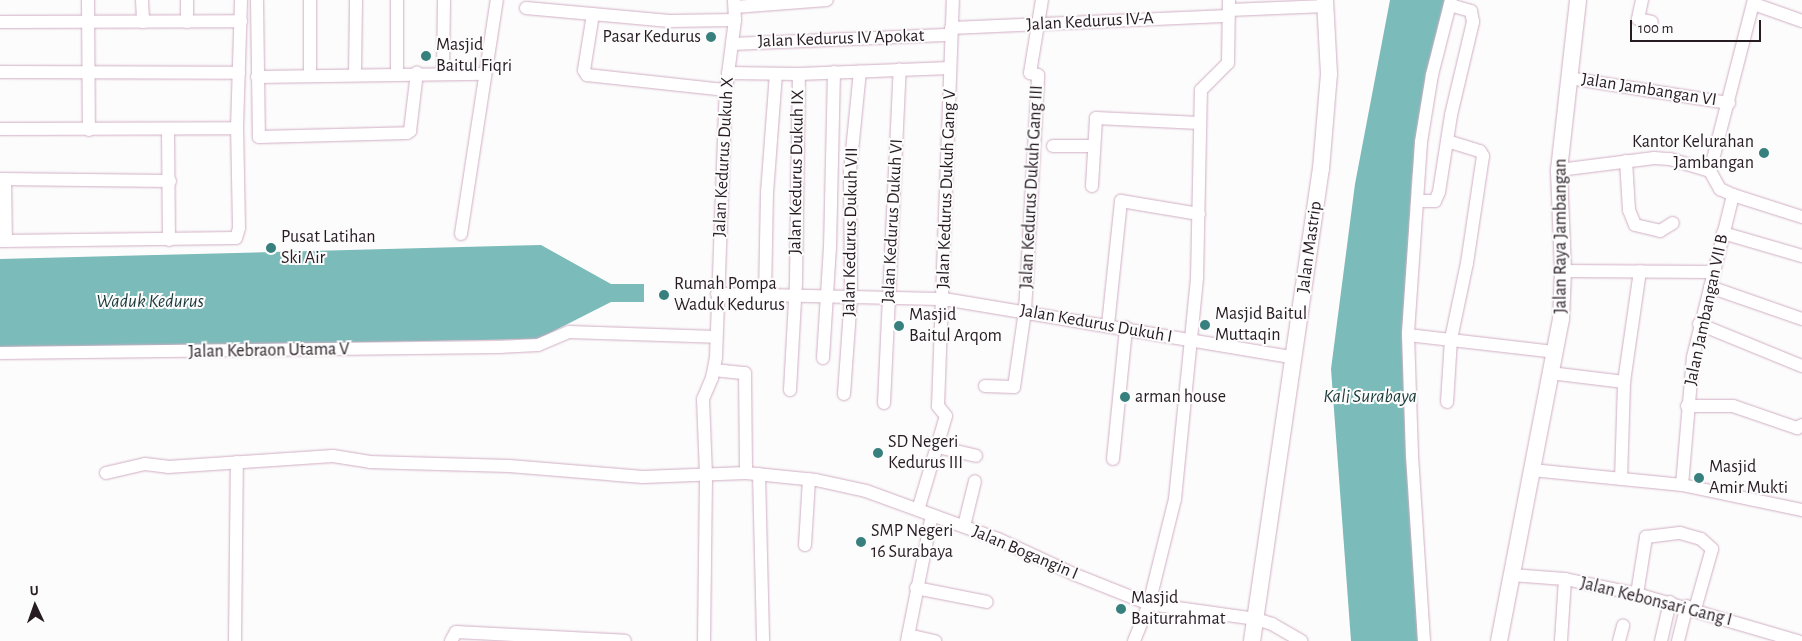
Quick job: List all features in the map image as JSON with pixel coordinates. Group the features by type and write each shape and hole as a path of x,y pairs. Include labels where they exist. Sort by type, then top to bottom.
{"main road":[{"name":"Jalan Raya Jambangan","path":"1499,641 1561,319 1563,271 1559,170 1578,0"},
{"name":"Jalan Mastrip","path":"1252,641 1295,358 1325,138 1329,74 1326,3"}],"street":[{"path":"88,0 89,130"},
{"path":"142,0 143,22"},
{"path":"187,0 187,22"},
{"path":"170,181 3,179 3,241 236,238 240,228 237,128 241,0"},
{"path":"257,0 257,134 259,137 407,133 417,72"},
{"path":"310,0 310,76"},
{"path":"355,74 356,0"},
{"path":"397,0 397,72"},
{"path":"443,72 444,0"},
{"path":"461,234 496,0"},
{"path":"734,3 827,0"},
{"name":"Jalan Kedurus Dukuh Gang V","path":"938,447 946,416 939,408 944,299 952,0"},
{"path":"1039,25 1042,0"},
{"path":"1642,0 1638,19 1652,22"},
{"path":"1417,201 1436,200 1474,14 1450,2 1431,83 1421,142 1417,201 1408,335 1412,455 1424,641"},
{"path":"1710,171 1754,2 1802,21"},
{"name":"Jalan Kedurus Dukuh X","path":"704,641 706,474 703,399 714,370 726,90 735,20 734,3"},
{"name":"Jalan Kedurus IV-A","path":"951,31 1326,3"},
{"path":"526,8 669,21 735,20"},
{"path":"1134,641 1150,604 1175,499 1192,342 1199,214 1201,90 1230,59 1229,9"},
{"path":"593,14 584,70 587,75 726,90"},
{"path":"0,22 241,21"},
{"name":"Jalan Kedurus Dukuh Gang III","path":"985,386 1014,387 1025,311 1038,75 1030,73 1039,25"},
{"name":"Jalan Kedurus IV Apokat","path":"732,44 951,31"},
{"path":"728,73 799,74 860,70 950,68"},
{"name":"Jalan Kedurus Dukuh VI","path":"884,403 900,69"},
{"name":"Jalan Kedurus Dukuh VII","path":"844,394 850,296 850,171 860,70"},
{"path":"0,72 239,73"},
{"path":"257,77 397,72 485,74"},
{"path":"822,358 825,296 830,248 834,72"},
{"path":"765,296 767,193 776,74"},
{"name":"Jalan Kedurus Dukuh IX","path":"790,390 795,295 799,74"},
{"name":"Jalan Jambangan VI","path":"1569,78 1729,103"},
{"path":"1092,186 1094,121 1100,117 1199,123"},
{"path":"0,129 237,128"},
{"path":"168,129 170,181 169,240"},
{"path":"1447,141 1480,151 1483,156 1467,263 1451,339 1447,402"},
{"path":"1052,146 1093,146"},
{"path":"1559,170 1626,161 1670,159 1710,171 1720,188 1732,195 1802,217"},
{"path":"1626,161 1629,210 1635,225 1660,231 1673,222"},
{"name":"Jalan Jambangan VII B","path":"1682,485 1686,406 1699,324 1710,288 1732,195"},
{"path":"1108,325 1121,202 1199,214"},
{"path":"1723,233 1802,256"},
{"path":"1563,271 1714,272"},
{"path":"1621,479 1624,382 1640,271"},
{"path":"1710,288 1802,319"},
{"name":"Jalan Kedurus Dukuh I","path":"717,294 944,299 1025,311 1126,328 1192,342 1295,358"},
{"path":"1699,324 1802,366"},
{"path":"1113,459 1126,328"},
{"name":"Jalan Kebraon Utama V","path":"0,353 346,350 538,345 569,332 716,337"},
{"path":"1408,335 1554,352"},
{"path":"714,370 745,373 746,473"},
{"path":"1550,373 1624,382"},
{"path":"1686,406 1732,406 1797,428 1802,425"},
{"path":"918,510 938,447 976,456"},
{"name":"Jalan Bogangin I","path":"106,473 145,464 168,467 334,456 369,462 509,466 643,477 746,473 809,479 866,491 932,514 1150,604 1256,619 1272,624 1301,641"},
{"path":"231,462 235,641"},
{"path":"1532,470 1682,485 1802,510"},
{"path":"760,474 763,641"},
{"path":"805,545 809,479"},
{"path":"964,526 975,482"},
{"path":"932,514 907,638 935,641"},
{"path":"1637,594 1646,537 1680,533 1701,539 1712,549 1678,641"},
{"name":"Jalan Kebonsari Gang I","path":"1512,575 1564,579 1637,594 1691,608 1798,641"},
{"path":"1561,641 1564,579"},
{"path":"916,588 987,602"},
{"path":"1661,641 1670,602"},
{"path":"1619,641 1623,626"},
{"path":"452,638 456,632 491,637 625,641"}],"water":[{"name":"Kali Surabaya","path":"1390,0 1448,0 1426,85 1412,178 1406,294 1423,641 1351,641 1331,369 1355,184"},
{"name":"Waduk Kedurus","path":"541,245 611,284 644,284 644,302 611,302 538,339 0,349 0,259"}],"place":[{"name":"Pasar Kedurus","path":"711,37"},
{"name":"Masjid Baitul Fiqri","path":"426,56"},
{"name":"Kantor Kelurahan Jambangan","path":"1764,153"},
{"name":"Pusat Latihan Ski Air","path":"271,248"},
{"name":"Rumah Pompa Waduk Kedurus","path":"664,295"},
{"name":"Masjid Baitul Muttaqin","path":"1205,325"},
{"name":"Masjid Baitul Arqom","path":"899,326"},
{"name":"arman house","path":"1125,397"},
{"name":"SD Negeri Kedurus III","path":"878,453"},
{"name":"Masjid Amir Mukti","path":"1699,478"},
{"name":"SMP Negeri 16 Surabaya","path":"861,542"},
{"name":"Masjid Baiturrahmat","path":"1121,609"}]}
